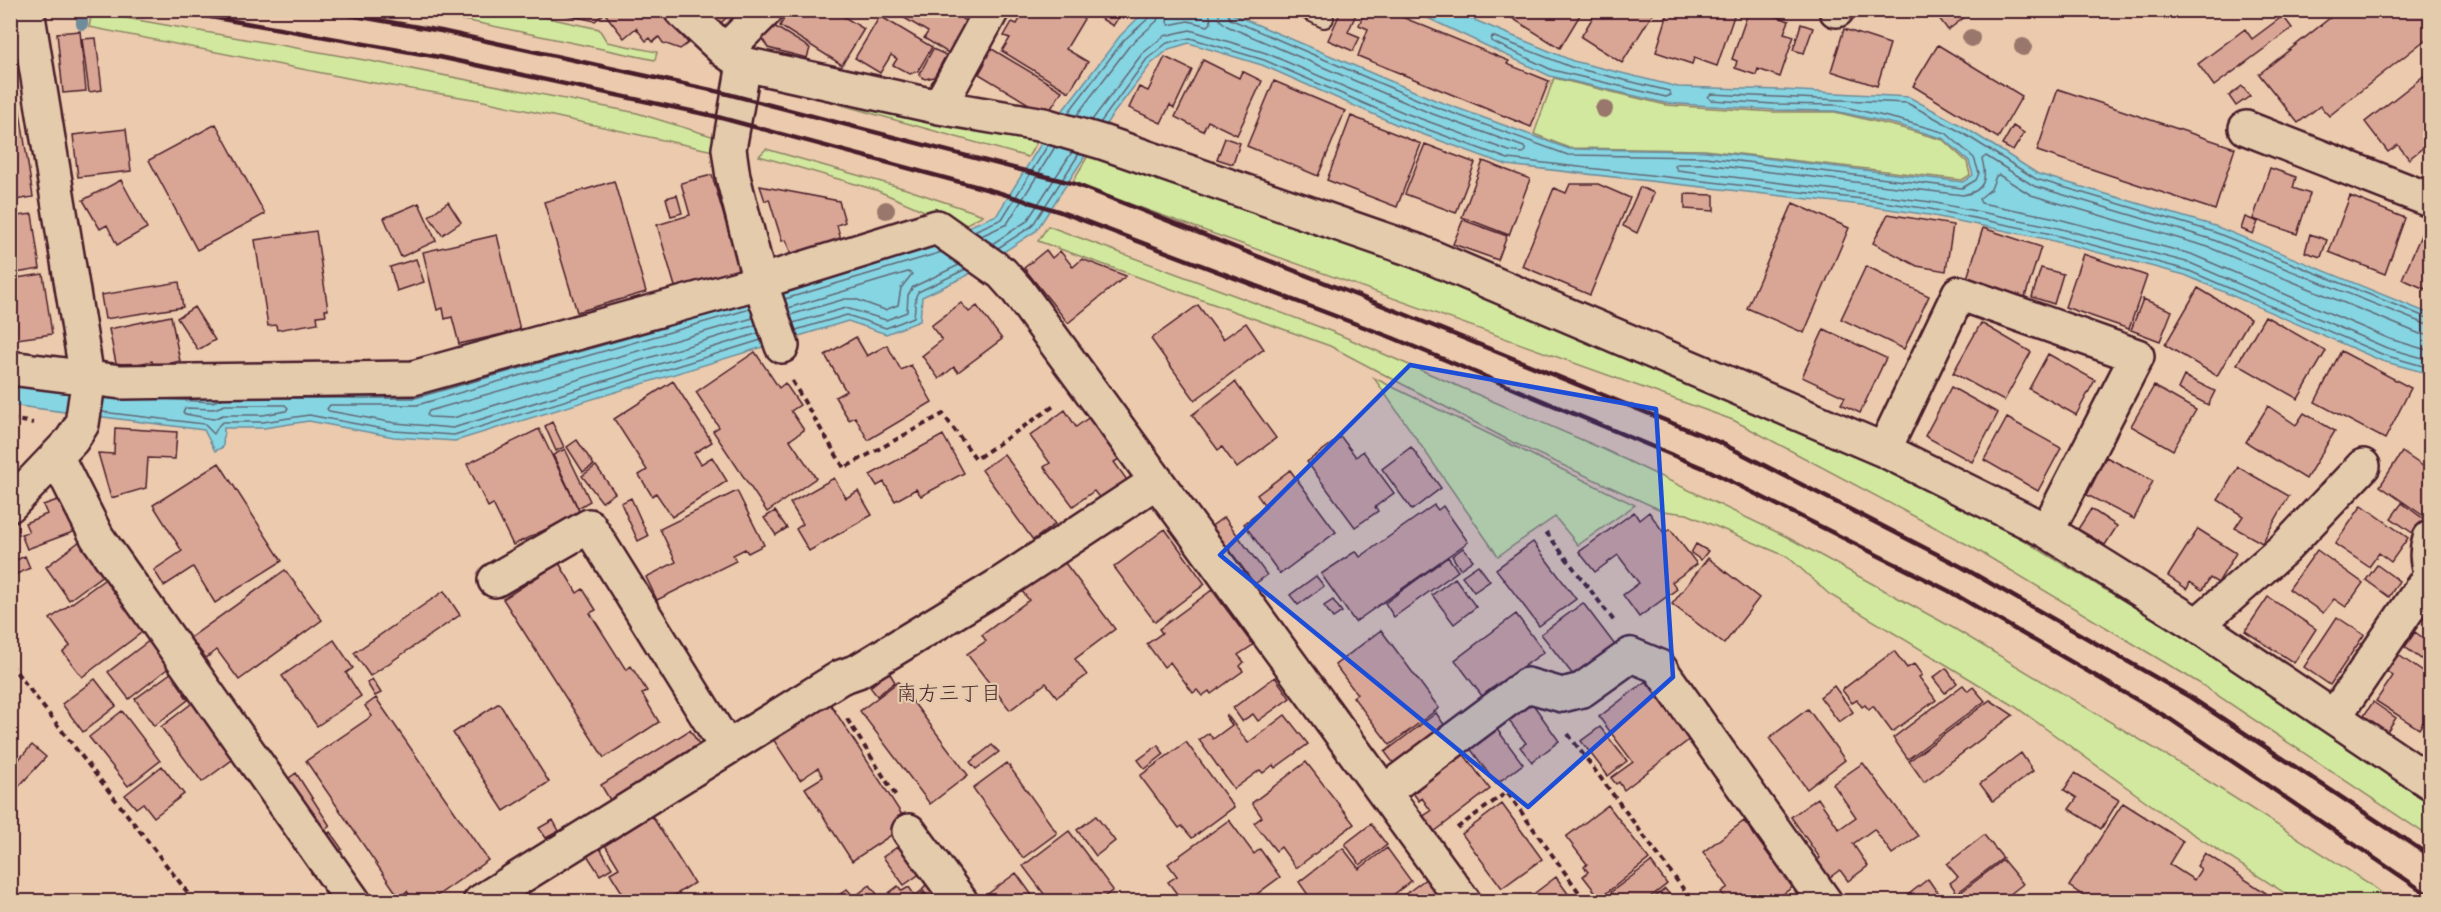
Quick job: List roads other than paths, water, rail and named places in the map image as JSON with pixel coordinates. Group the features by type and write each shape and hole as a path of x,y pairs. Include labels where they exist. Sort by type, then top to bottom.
{"street":[{"path":"10,505 72,441 82,424 87,381 27,10"},
{"path":"681,10 734,57 939,107 1044,125 1102,142 1417,251 1884,450 2047,531 2197,625 2430,782"},
{"path":"766,10 734,57 729,149 733,177 761,285 782,344"},
{"path":"939,107 992,10"},
{"path":"2246,128 2430,200"},
{"path":"10,368 87,381 121,382 413,378 761,285 937,227 991,264 1018,291 1464,902"},
{"path":"1884,450 1959,293 2137,356 2047,531"},
{"path":"57,458 97,537 354,902"},
{"path":"2197,625 2285,548 2363,466"},
{"path":"480,902 842,677 858,671 996,587 1157,481"},
{"path":"495,580 589,526 727,748"},
{"path":"2334,717 2430,574 2427,563 2430,538"},
{"path":"1384,792 1527,685 1562,695 1582,690 1631,655 1658,666 1825,902"},
{"path":"909,831 961,902"}],"water":[{"path":"1151,10 1225,11 1435,100 1569,149 1705,151 1963,182 1973,175 1969,161 1944,139 1899,125 1835,111 1774,110 1665,103 1550,76 1413,11 1453,11 1573,61 1678,87 1909,97 1964,127 2038,174 2215,226 2430,314 2430,374 2382,361 2185,275 2046,239 1929,215 1862,205 1507,165 1400,126 1262,65 1189,43 1169,49 1151,64 1110,118 1036,231 966,276 922,297 920,321 886,334 848,321 455,441 394,437 309,421 264,428 224,428 223,447 215,451 204,430 11,405 11,374 414,392 936,240 997,215 1057,118 1120,36 1140,16"}],"waterway":[{"path":"82,13 82,24"}],"railway":[{"path":"171,10 439,57 714,116 997,192 1061,212 1393,338 1708,470 1949,591 2170,719 2430,896"},
{"path":"321,10 441,31 720,92 1075,184 1404,314 1721,443 1962,567 2190,697 2430,856"}],"district":[{"name":"南方三丁目","path":"949,693"}]}
